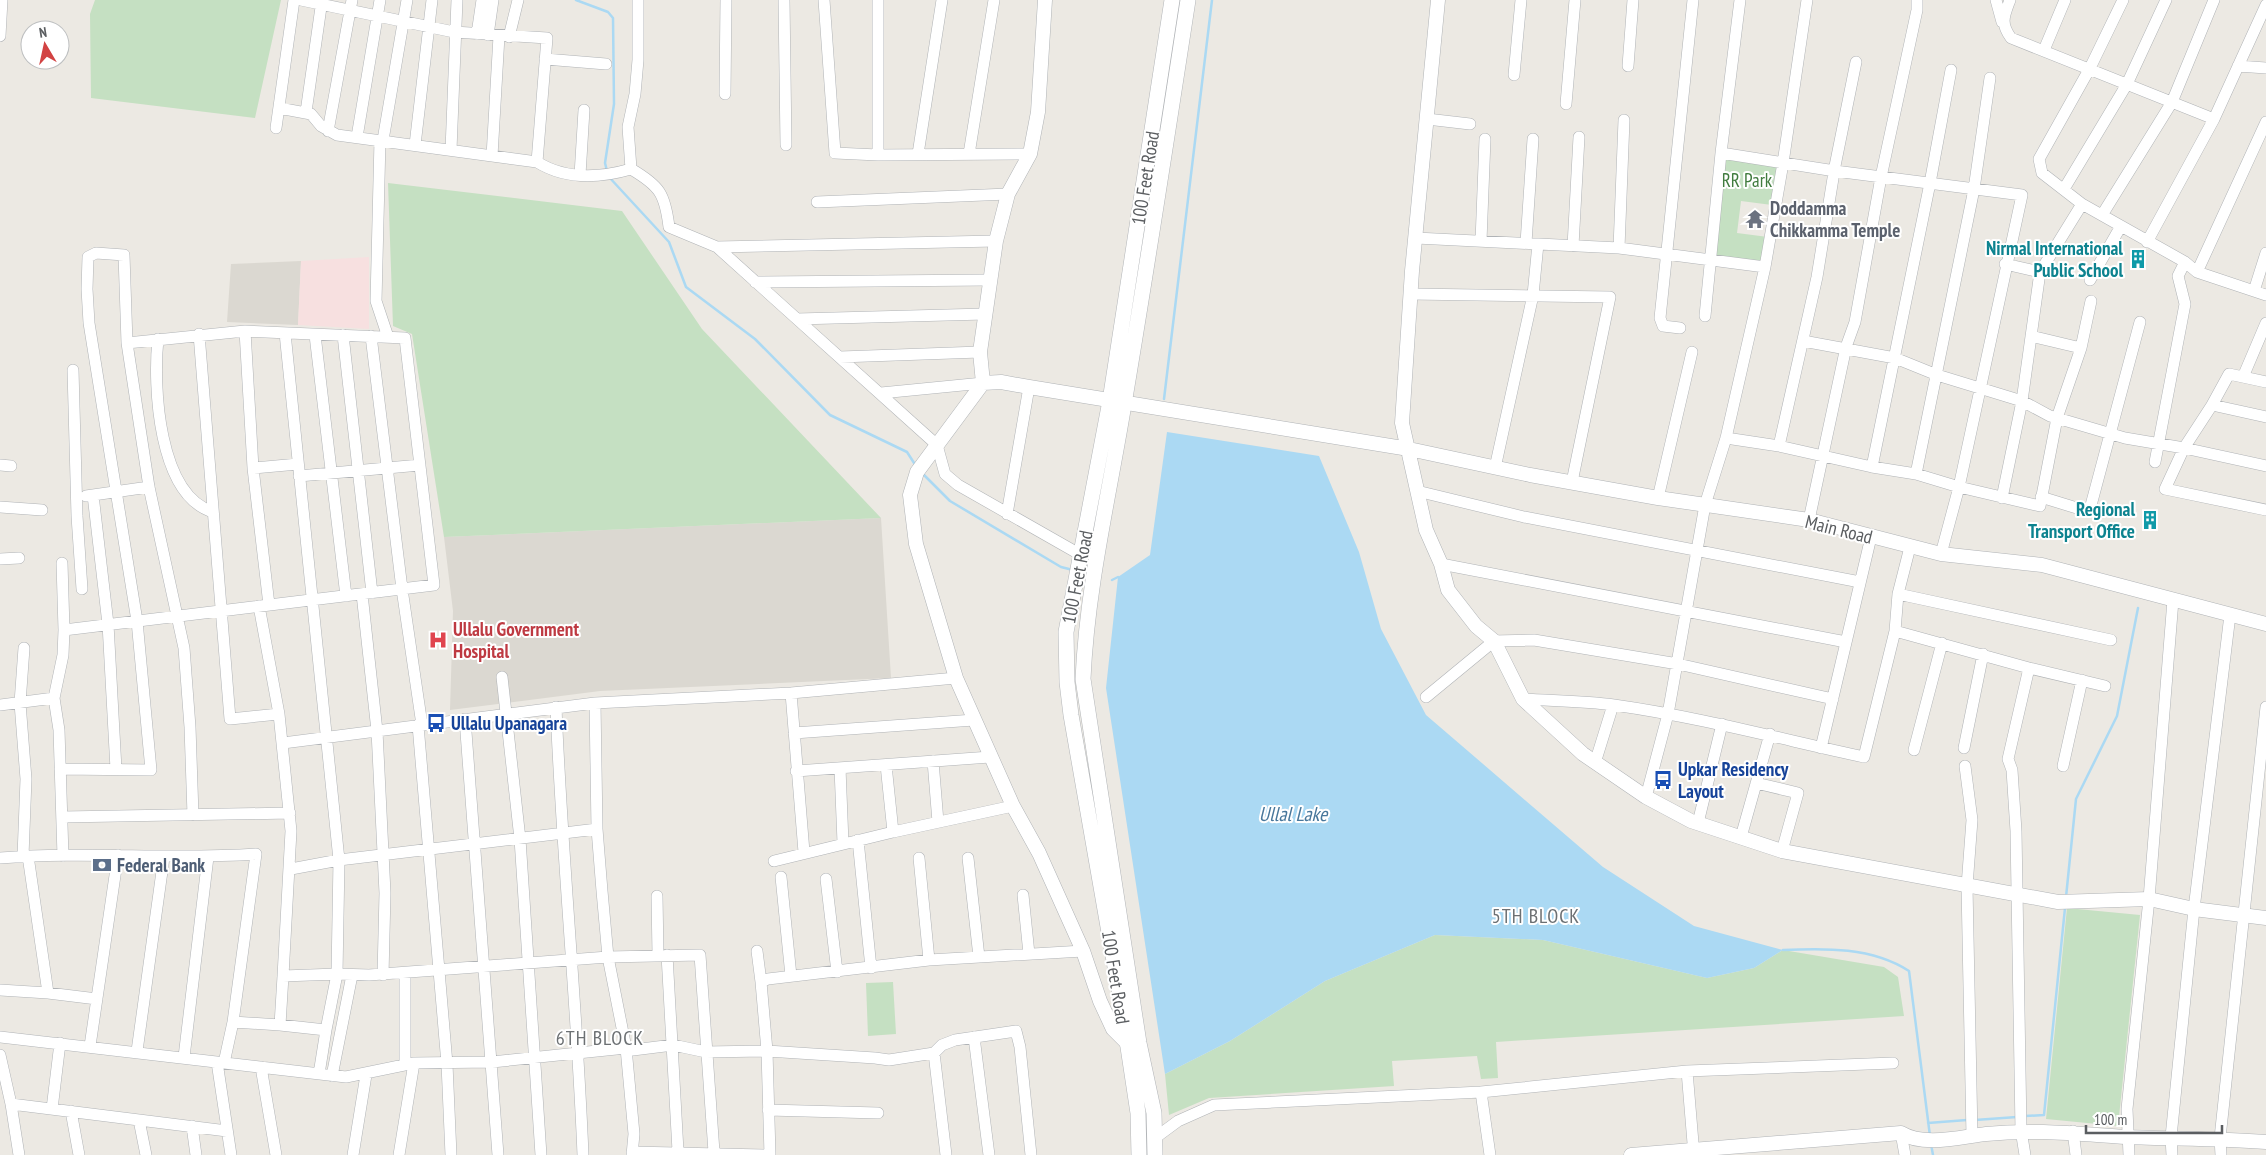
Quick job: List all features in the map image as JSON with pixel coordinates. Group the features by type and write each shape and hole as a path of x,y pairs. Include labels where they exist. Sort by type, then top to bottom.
{"main road":[{"name":"100 Feet Road","path":"1139,1155 1133,1043 1083,679 1085,635 1172,0"},
{"name":"100 Feet Road","path":"1155,1155 1154,1113 1133,1043 1067,682 1066,632 1079,566 1117,403 1188,0"}],"street":[{"path":"0,36 2,0"},
{"path":"276,128 294,0"},
{"path":"301,0 351,5 377,17 454,32 547,38 536,162"},
{"path":"358,137 380,0"},
{"path":"388,337 376,301 382,140 408,0"},
{"path":"415,145 427,27 432,0"},
{"path":"451,150 454,32 457,0"},
{"path":"482,0 493,36"},
{"path":"492,156 493,0"},
{"path":"493,36 518,0"},
{"path":"638,0 638,60 635,94 628,127 632,168 653,184 665,200 668,227 717,246 996,241"},
{"path":"724,94 726,0"},
{"path":"784,0 786,145"},
{"path":"824,0 835,153 878,156 1030,154"},
{"path":"878,0 878,156"},
{"path":"918,154 942,0"},
{"path":"969,154 994,0"},
{"path":"1045,0 1038,112 1030,154 1008,194 996,241 980,352 983,383 917,472 910,495 916,544 956,678 990,757 1013,806 1039,853 1083,951 1109,1022 1113,1029 1133,1043"},
{"path":"1438,0 1411,294 1402,423 1426,530 1441,564 1448,590 1476,626 1494,641 1523,699 1595,763 1646,797 1698,823 1782,851 2058,902 2148,899 2194,909 2266,918"},
{"path":"1514,75 1521,0"},
{"path":"1566,104 1575,0"},
{"path":"1628,66 1633,0"},
{"path":"1680,328 1663,326 1660,318 1665,252 1694,0"},
{"path":"1705,316 1721,153 1740,0"},
{"path":"1646,797 1668,714 1705,505 1726,438 1765,267 1784,162 1807,0"},
{"path":"1810,520 1846,348 1855,322 1881,177 1918,10 1916,0"},
{"path":"1996,0 2004,28 2011,38 2214,119"},
{"path":"2004,28 2004,15 2010,0"},
{"path":"2044,50 2065,0"},
{"path":"2124,0 2090,68 2039,159 2042,173 2064,188 2082,204 2185,262 2197,272 2266,295"},
{"path":"2064,188 2127,84 2166,0"},
{"path":"2102,215 2172,102 2214,0"},
{"path":"306,112 322,2"},
{"path":"328,131 351,5"},
{"path":"2147,242 2214,119 2266,5"},
{"path":"546,59 606,64"},
{"path":"1779,446 1817,277 1856,62"},
{"path":"2238,66 2266,68"},
{"path":"1872,467 1951,70"},
{"path":"1916,474 1974,190 1990,78"},
{"path":"279,108 306,112 328,131 337,135 536,162 559,173 608,175 632,168"},
{"path":"580,175 584,110"},
{"path":"1427,119 1470,124"},
{"path":"1619,248 1624,120"},
{"path":"2197,272 2266,122"},
{"path":"1573,246 1579,137"},
{"path":"1481,241 1485,138"},
{"path":"1526,243 1533,139"},
{"path":"1721,153 1835,172 2022,195 1959,487 1941,554"},
{"path":"817,202 1008,194"},
{"path":"2002,498 2022,401 2040,272 2082,204"},
{"path":"2090,280 2121,226"},
{"path":"1416,238 1619,248 1665,252 1765,267"},
{"path":"1495,468 1533,295 1538,244"},
{"path":"717,246 937,444 945,474 958,485 1007,514 1079,566"},
{"path":"2254,291 2266,253"},
{"path":"60,769 151,770 137,621 89,324 88,261 92,254 124,255 127,343 149,487 184,648 190,727 193,815"},
{"path":"2155,462 2185,304 2178,276 2185,262"},
{"path":"2006,264 2040,272"},
{"path":"755,282 989,280"},
{"path":"1411,294 1610,297 1572,482"},
{"path":"1726,438 1779,446 1872,467 1916,474 1959,487 2040,506 2057,418 2081,348 2091,301"},
{"path":"797,319 985,314"},
{"path":"2041,497 2080,509 2090,509 2140,322"},
{"path":"2243,377 2266,323"},
{"path":"245,331 264,605 284,743 290,813 291,869 280,1025"},
{"path":"64,630 434,585 405,338 245,331 199,334 127,343"},
{"path":"285,333 339,860 337,974 319,1074"},
{"path":"199,334 230,719 279,714"},
{"path":"315,335 346,596"},
{"path":"343,335 358,470 377,731 385,893 383,975"},
{"path":"371,336 420,725 438,972 447,1064 451,1155"},
{"path":"2031,336 2081,348"},
{"path":"158,339 158,390 168,457 179,483 187,494 197,505 214,512"},
{"path":"1803,341 1895,358 1937,375 2022,401 2057,418 2109,434 2266,466"},
{"path":"840,357 980,352"},
{"path":"1658,498 1692,352"},
{"path":"73,370 76,497 82,589"},
{"path":"2266,382 2229,374 2212,405 2184,448 2165,489 2266,510"},
{"name":"Main Road","path":"983,383 1001,382 1029,386 1117,403 1409,449 1495,468 1658,498 1810,520 1941,554 2042,565 2266,624"},
{"path":"881,393 983,383"},
{"path":"1007,514 1029,386"},
{"path":"2212,405 2266,417"},
{"path":"253,468 332,472 420,465"},
{"path":"76,497 149,487"},
{"path":"1417,491 1524,517 1860,582"},
{"path":"93,494 108,624 116,769"},
{"path":"0,507 42,510"},
{"path":"1821,748 1871,537"},
{"path":"1523,699 1613,705 1668,714 1770,734 1864,757 1895,630 1898,594 1910,547"},
{"path":"0,559 19,558"},
{"path":"62,564 63,655 54,698 58,730 63,817 63,856"},
{"path":"1441,564 1687,613 1846,642"},
{"path":"1898,594 2111,640"},
{"path":"2129,1155 2126,1137 2127,1109 2148,899 2172,600"},
{"path":"2172,1155 2171,1137 2194,909 2230,615"},
{"path":"1895,630 2029,668 2105,686"},
{"path":"1426,697 1494,641 1534,640 1678,664 1833,699"},
{"path":"1914,750 1942,643"},
{"path":"24,648 20,703 26,779 25,856 48,993"},
{"path":"1964,748 1983,654"},
{"path":"2025,1155 2021,1130 2014,781 2008,760 2029,668"},
{"path":"502,678 520,839 541,1155"},
{"path":"284,743 595,703 791,693 956,678"},
{"path":"2063,766 2082,680"},
{"path":"791,693 804,852"},
{"path":"0,705 54,698"},
{"path":"595,703 597,829 608,957 626,1048 634,1134 632,1154 714,1152 764,1155"},
{"path":"1595,763 1613,705"},
{"path":"556,707 561,834 579,1052 583,1155"},
{"path":"2221,1155 2220,1138 2266,707"},
{"path":"465,719 476,844 483,967 498,1155"},
{"path":"794,733 974,720"},
{"path":"1698,823 1722,724"},
{"path":"1741,837 1770,734"},
{"path":"796,771 990,757"},
{"path":"933,761 938,822"},
{"path":"886,765 893,832"},
{"path":"1965,766 1972,820 1967,886 1972,1136"},
{"path":"840,768 843,843"},
{"path":"1756,783 1798,793 1782,851"},
{"path":"774,861 843,843 1013,806"},
{"path":"63,817 290,813"},
{"path":"291,869 339,860 597,829"},
{"path":"858,840 871,968"},
{"path":"0,858 118,855 208,857 256,854 233,1022 221,1062 231,1155"},
{"path":"90,1046 118,855"},
{"path":"137,1051 164,857"},
{"path":"184,1057 208,857"},
{"path":"919,858 929,960"},
{"path":"968,858 979,957"},
{"path":"781,877 791,976"},
{"path":"826,879 837,972"},
{"path":"657,896 673,1046 678,1152"},
{"path":"1023,896 1029,954"},
{"path":"757,951 762,982 767,1051 770,1155"},
{"path":"762,982 768,979 929,960 1083,951"},
{"path":"283,976 383,975 608,957 700,955 714,1152"},
{"path":"399,1155 410,1064 405,973"},
{"path":"332,1076 352,975"},
{"path":"0,990 97,999"},
{"path":"233,1022 326,1030"},
{"path":"0,1037 137,1051 346,1077 366,1075 410,1064 492,1062 579,1052 673,1046 706,1052 767,1051 889,1060 934,1054 942,1045 974,1037 1016,1031 1020,1047 1031,1155"},
{"path":"974,1037 990,1155"},
{"path":"52,1109 60,1043"},
{"path":"934,1054 946,1155"},
{"path":"0,1055 11,1104 19,1155"},
{"path":"1155,1138 1178,1121 1214,1105 1480,1092 1687,1071 1893,1063"},
{"path":"261,1067 276,1155"},
{"path":"1687,1071 1693,1152"},
{"path":"353,1155 366,1075"},
{"path":"1480,1092 1490,1155"},
{"path":"11,1104 227,1131"},
{"path":"768,1110 878,1113"},
{"path":"71,1111 79,1155"},
{"path":"139,1120 146,1155"},
{"path":"192,1126 196,1155"},
{"path":"1631,1155 1693,1152 1901,1133 1912,1140 2021,1130 2126,1137 2220,1138 2266,1142"},
{"path":"2073,1132 2076,1155"},
{"path":"1901,1133 1905,1155"}],"shaded area":[{"path":"369,257 369,329 298,325 301,261"},
{"path":"301,261 298,325 227,322 231,264"},
{"path":"881,518 891,678 600,691 450,710 453,611 444,537"}],"green space":[{"path":"95,0 281,0 255,118 91,98 90,14"},
{"name":"RR Park","path":"1726,156 1778,163 1772,205 1741,201 1737,233 1768,237 1764,264 1711,257"},
{"path":"388,183 622,211 702,329 881,518 444,537 412,334 393,326"},
{"path":"2067,908 2140,915 2118,1126 2046,1119"},
{"path":"1435,935 1543,940 1707,978 1754,968 1783,950 1884,967 1898,977 1904,1016 1496,1042 1498,1078 1481,1079 1477,1056 1392,1061 1394,1086 1209,1098 1169,1115 1165,1074 1230,1041 1325,981"},
{"path":"893,982 896,1034 868,1036 866,983"}],"water":[{"name":"Ullal Lake","path":"1167,432 1319,456 1359,552 1381,629 1426,715 1603,867 1694,926 1783,950 1754,968 1707,978 1543,940 1435,935 1325,981 1230,1041 1165,1074 1106,688 1118,577 1150,555"}],"waterway":[{"path":"576,0 608,12 613,18 614,104 605,163 607,171"},
{"path":"1164,399 1212,0"},
{"path":"609,177 669,242 686,287 755,339 830,415 907,452 916,466"},
{"path":"921,472 950,501 1061,567 1073,570"},
{"path":"1112,580 1118,577"},
{"path":"2066,897 2076,799 2117,716 2138,608"},
{"path":"2025,1116 2044,1115 2065,908"},
{"path":"1783,950 1832,949 1864,953 1880,957 1909,971 1930,1136"},
{"path":"1975,1120 2017,1117"},
{"path":"1928,1123 1967,1120"},
{"path":"1931,1144 1933,1155"}],"place":[{"name":"Doddamma Chikkamma Temple","path":"1755,219"},
{"name":"Nirmal International Public School","path":"2138,259"},
{"name":"Regional Transport Office","path":"2150,520"},
{"name":"Ullalu Government Hospital","path":"438,640"},
{"name":"Ullalu Upanagara","path":"436,723"},
{"name":"Upkar Residency Layout","path":"1663,780"},
{"name":"Federal Bank","path":"102,865"}],"district":[{"name":"5TH BLOCK","path":"1536,916"},
{"name":"6TH BLOCK","path":"600,1038"}]}
